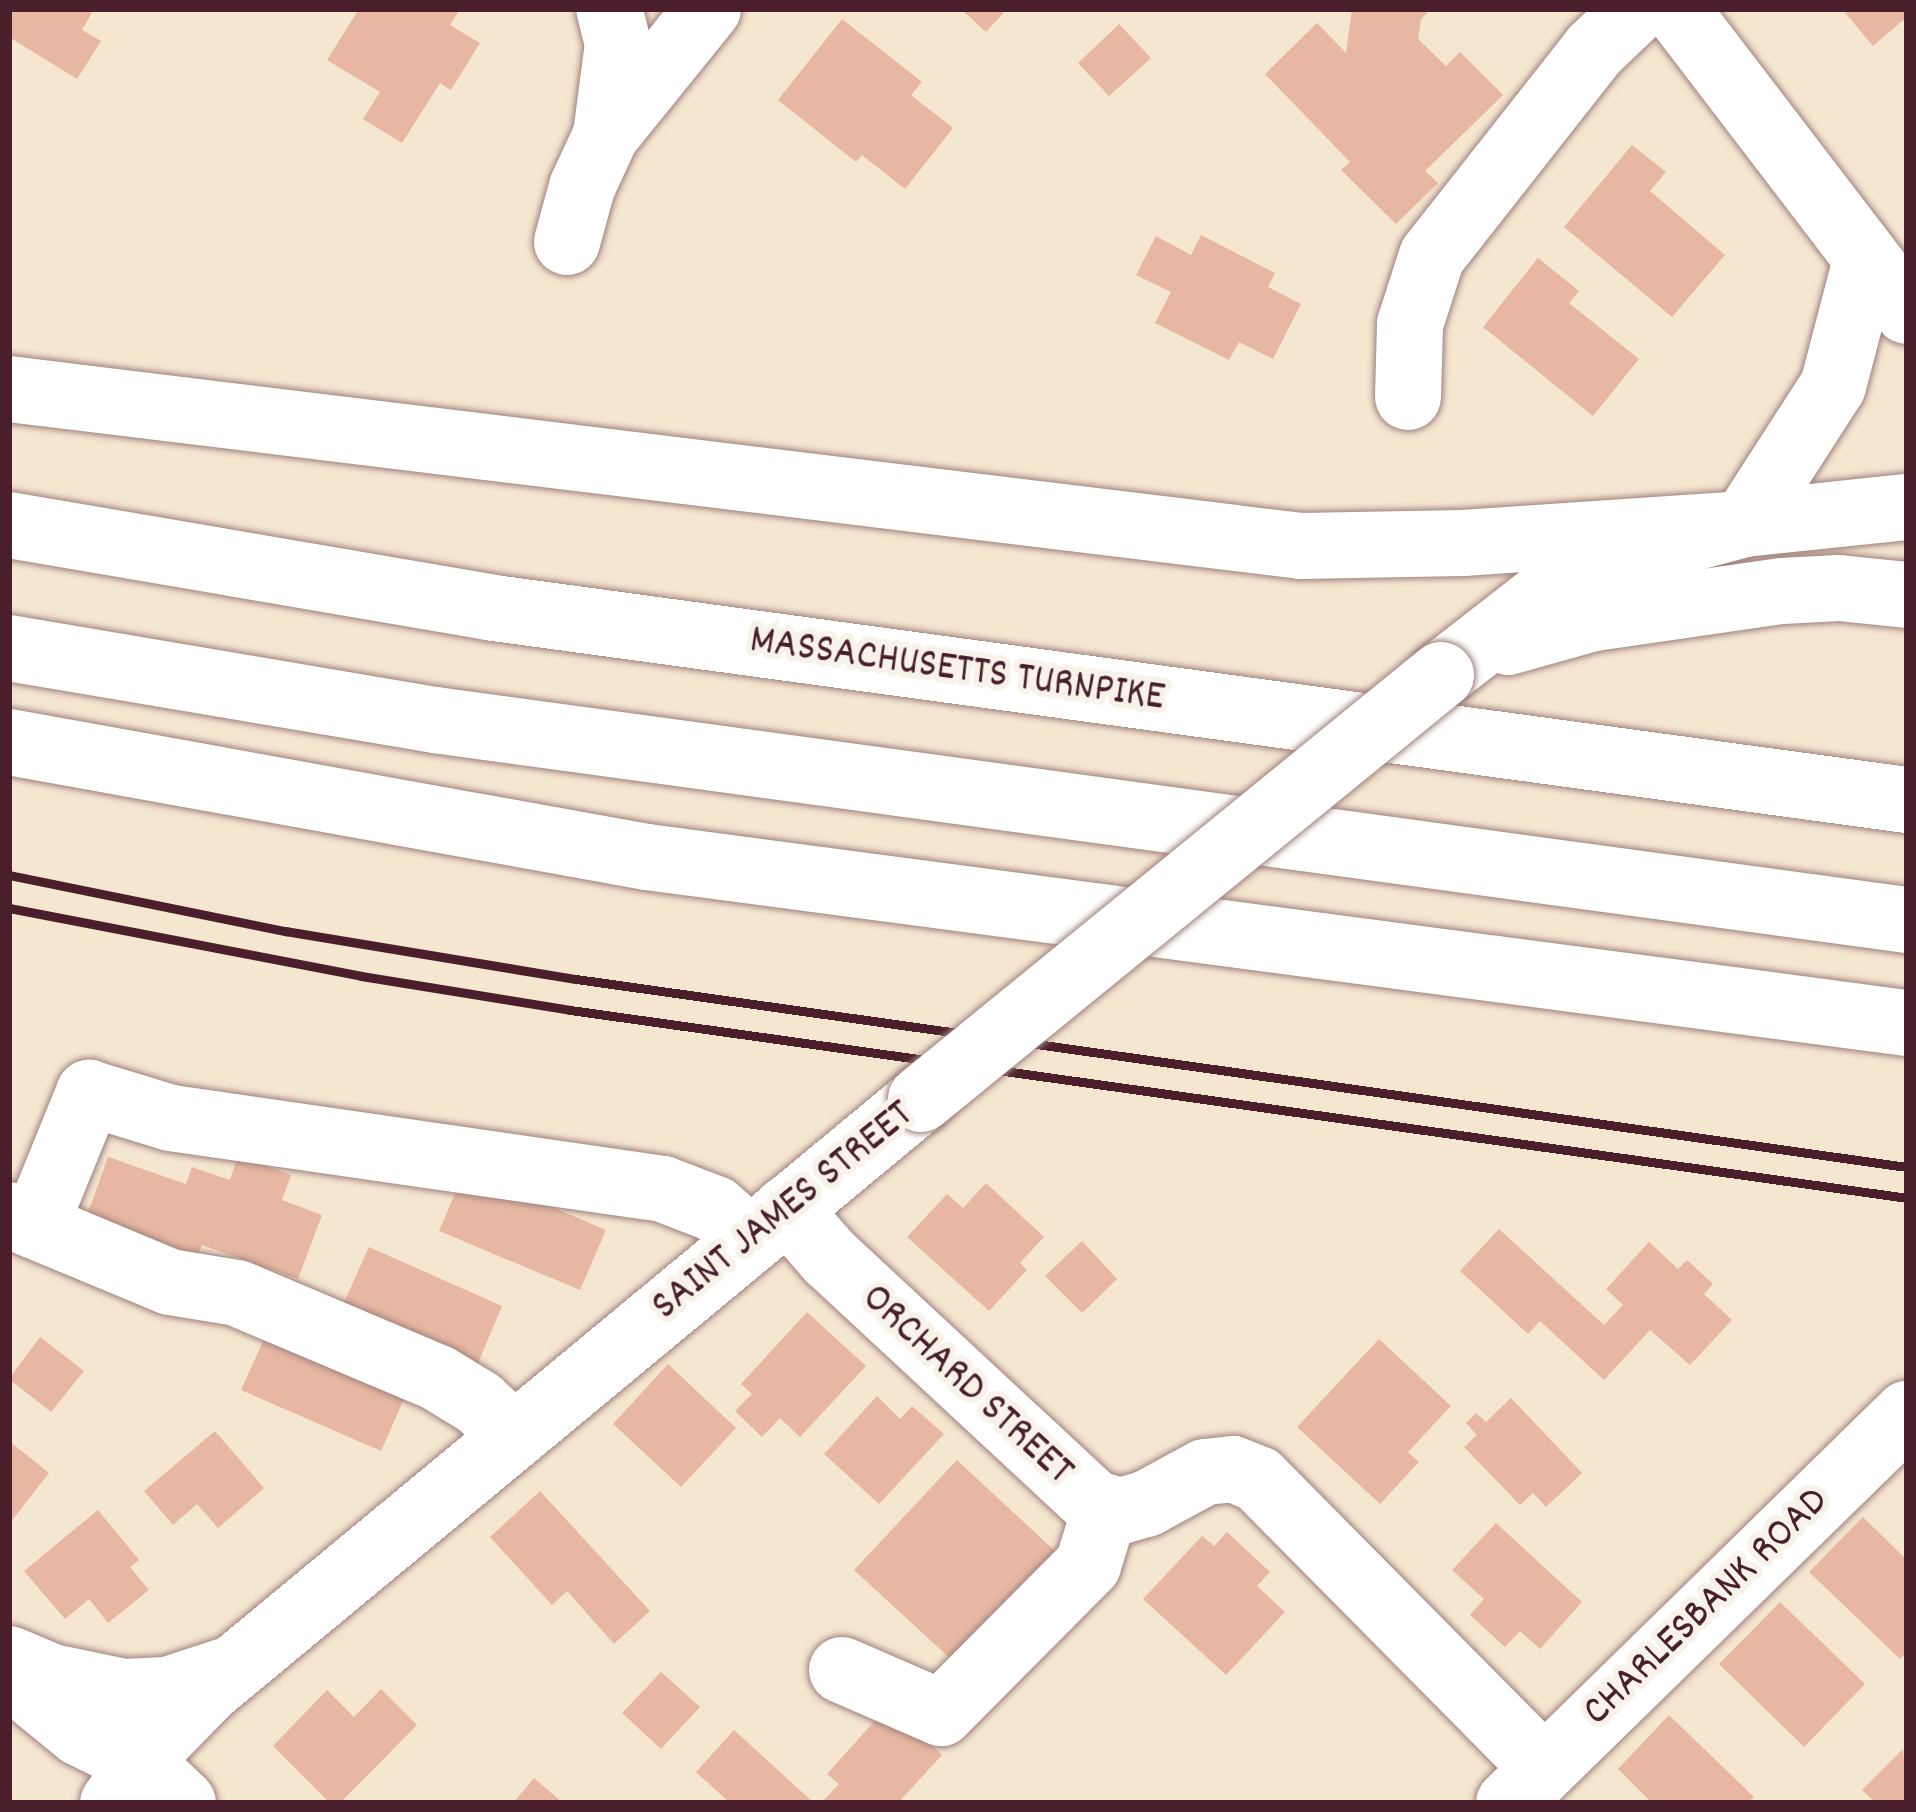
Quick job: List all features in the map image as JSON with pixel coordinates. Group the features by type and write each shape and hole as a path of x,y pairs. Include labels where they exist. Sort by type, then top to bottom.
{"main road":[{"path":"606,135 618,44 608,9"},
{"path":"567,242 582,187 606,135 708,9"},
{"path":"1408,397 1410,324 1432,256 1594,50 1637,9"},
{"path":"1676,9 1907,311"},
{"path":"9,389 1254,542 1463,543 1744,524 1833,386 1866,260"},
{"name":"SAINT JAMES STREET","path":"146,1790 182,1715 244,1660 1441,675 1568,579 1646,547 1744,524 1907,508"},
{"name":"MASSACHUSETTS TURNPIKE","path":"9,526 516,611 1907,800"},
{"name":"SAINT JAMES STREET","path":"1441,675 1491,648 1594,618 1809,589 1907,596"},
{"path":"9,648 457,723 1907,920"},
{"path":"9,742 647,857 1907,1023"},
{"name":"ORCHARD STREET","path":"22,1221 89,1093 171,1118 663,1189 769,1224 829,1257 1073,1487 1106,1507 1121,1511 1146,1504 1205,1472 1233,1469 1258,1479 1527,1785"},
{"path":"22,1221 170,1282 237,1293 438,1378 479,1403 513,1436"},
{"name":"CHARLESBANK ROAD","path":"1527,1785 1907,1414"},
{"path":"842,1670 941,1713 1088,1564 1106,1507"},
{"path":"9,1659 52,1677 124,1693 187,1685 244,1660"},
{"path":"9,1675 146,1790"}],"building":[{"path":"9,9 94,9 82,30 101,41 77,79 9,37"},
{"path":"359,9 460,9 450,25 480,43 451,90 440,83 402,143 363,119 380,92 327,60"},
{"path":"961,9 1007,9 986,32"},
{"path":"1352,9 1431,9 1421,19 1418,39 1446,66 1460,52 1503,95 1425,171 1438,183 1396,224 1341,170 1350,162 1265,74 1317,23 1346,53"},
{"path":"1842,9 1907,9 1907,17 1873,46"},
{"path":"842,19 922,82 911,95 953,128 905,189 862,155 856,162 778,100"},
{"path":"1119,24 1151,58 1109,96 1078,63"},
{"path":"1632,145 1666,172 1650,191 1725,255 1672,317 1564,227"},
{"path":"1201,235 1275,273 1268,287 1301,304 1273,359 1239,342 1229,360 1155,323 1171,292 1136,275 1156,236 1191,255"},
{"path":"1538,258 1579,291 1569,303 1639,359 1593,416 1483,327"},
{"path":"238,1156 291,1175 282,1200 322,1215 298,1279 202,1245 193,1267 83,1227 108,1157 186,1184 192,1167 230,1180"},
{"path":"465,1170 606,1230 580,1290 439,1231"},
{"path":"986,1183 1044,1237 1020,1263 1027,1270 989,1311 907,1237 947,1194 963,1208"},
{"path":"1499,1229 1604,1325 1623,1305 1606,1289 1649,1242 1678,1269 1687,1260 1713,1284 1704,1294 1732,1320 1690,1365 1650,1330 1604,1380 1540,1321 1528,1334 1460,1271"},
{"path":"1082,1241 1117,1279 1082,1313 1045,1276"},
{"path":"369,1247 502,1306 476,1368 341,1309"},
{"path":"807,1312 866,1366 800,1437 780,1418 762,1437 735,1411 752,1394 741,1384"},
{"path":"269,1328 408,1390 381,1451 241,1390"},
{"path":"40,1337 84,1371 51,1412 9,1379"},
{"path":"1379,1339 1451,1406 1408,1452 1419,1462 1380,1504 1297,1427"},
{"path":"668,1364 736,1428 681,1487 613,1424"},
{"path":"877,1396 900,1419 912,1406 944,1434 879,1504 824,1454"},
{"path":"1511,1398 1582,1473 1546,1507 1533,1493 1520,1505 1464,1447 1477,1435 1466,1423 1476,1413 1486,1422"},
{"path":"215,1431 264,1488 218,1528 197,1504 173,1525 144,1491"},
{"path":"9,1441 49,1473 9,1524"},
{"path":"957,1460 1056,1552 954,1662 854,1570"},
{"path":"540,1491 650,1611 614,1644 567,1591 552,1605 490,1537"},
{"path":"98,1510 139,1560 130,1567 149,1590 108,1623 89,1599 65,1619 24,1571"},
{"path":"1863,1517 1907,1560 1907,1652 1900,1659 1809,1572"},
{"path":"1496,1523 1582,1602 1540,1649 1520,1631 1505,1647 1470,1615 1484,1599 1452,1570"},
{"path":"1227,1532 1270,1572 1257,1586 1285,1612 1226,1675 1143,1599 1202,1536 1214,1546"},
{"path":"1780,1602 1865,1684 1804,1747 1719,1664"},
{"path":"661,1672 700,1707 661,1749 622,1713"},
{"path":"381,1689 417,1725 340,1803 330,1803 273,1746 327,1690 354,1717"},
{"path":"888,1706 942,1755 898,1803 821,1803 839,1784 827,1774"},
{"path":"1669,1715 1754,1797 1748,1803 1652,1803 1618,1769"},
{"path":"734,1730 814,1803 730,1803 696,1772"},
{"path":"1903,1749 1907,1803 1876,1803 1862,1790"},
{"path":"534,1778 563,1803 513,1803"}],"railway":[{"path":"9,875 285,931 576,979 1907,1167"},
{"path":"9,908 361,976 570,1010 1907,1198"}]}
